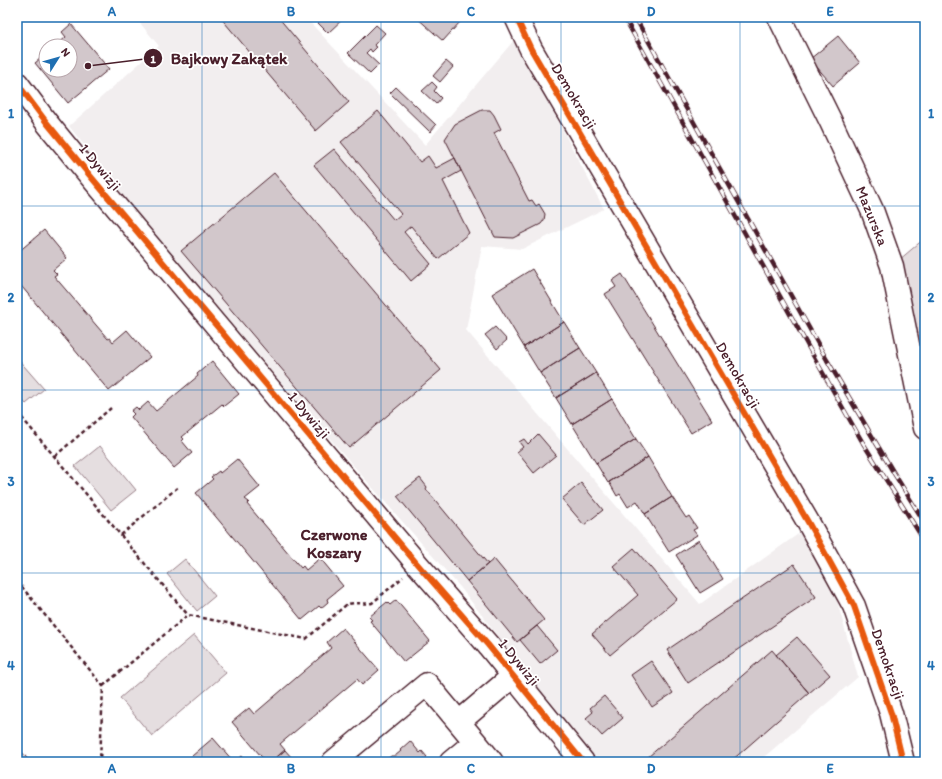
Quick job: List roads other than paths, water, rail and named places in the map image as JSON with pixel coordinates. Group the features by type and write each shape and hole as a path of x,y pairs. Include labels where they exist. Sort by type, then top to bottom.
{"street":[{"name":"Demokracji","path":"516,17 531,49 808,522 854,606 891,712 903,762"},
{"name":"Mazurska","path":"780,17 872,210 892,266 925,428"},
{"name":"1 Dywizji","path":"17,83 47,123 92,178 418,565 488,645 583,762"},
{"path":"459,722 513,676"},
{"path":"333,762 427,684 492,762"},
{"path":"451,762 475,742"}],"railway":[{"path":"624,17 863,443 925,542"},
{"path":"635,17 827,360 925,523"}],"place":[{"name":"Bajkowy Zakątek","path":"88,66"}],"district":[{"name":"Czerwone Koszary","path":"334,543"}]}
